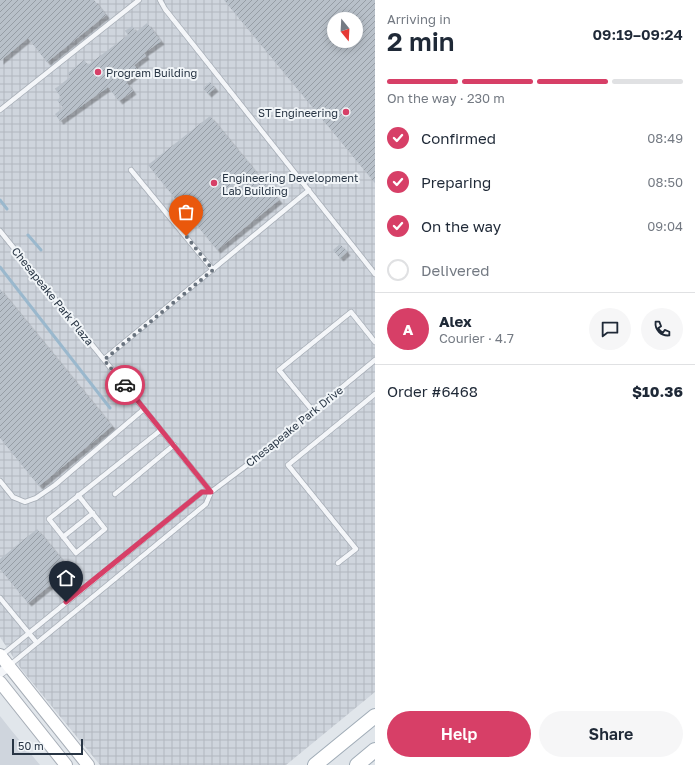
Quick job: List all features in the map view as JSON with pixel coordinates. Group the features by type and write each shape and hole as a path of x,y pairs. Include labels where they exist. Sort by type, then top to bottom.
{"main road":[{"path":"315,765 375,716"},
{"path":"356,765 375,750"}],"street":[{"path":"0,656 4,670 88,765"},
{"path":"0,682 66,765"}],"lane":[{"path":"0,110 139,0"},
{"path":"160,0 165,9 310,190 375,274"},
{"path":"131,170 213,270"},
{"path":"104,360 310,190"},
{"name":"Chesapeake Park Plaza","path":"0,231 211,492"},
{"path":"313,411 280,370 351,312 375,342"},
{"name":"Chesapeake Park Drive","path":"211,492 254,459 375,360"},
{"path":"338,563 356,549 288,465 375,394"},
{"path":"0,481 13,497 25,502 36,498 55,485 144,409"},
{"path":"78,496 105,529 76,552 48,519 161,430"},
{"path":"115,494 174,445"},
{"path":"0,656 202,492 211,492 206,504 4,670"},
{"path":"63,537 93,513"},
{"path":"0,598 38,643"}],"shaded area":[{"path":"0,0 375,0 375,692 286,765 100,765 21,669 0,637"},
{"path":"0,716 11,730 40,765 0,765"}],"building":[{"path":"0,0 94,0 106,15 47,62 28,38 0,61"},
{"name":"ST Engineering","path":"224,0 375,0 375,183"},
{"name":"Program Building","path":"147,23 161,41 144,53 146,56 134,65 139,72 126,82 133,91 119,101 108,87 60,121 55,114 63,108 57,100 61,97 55,89 70,77 68,73 84,60 88,65 128,35 125,31 132,26 136,32"},
{"path":"210,82 215,88 208,94 203,88"},
{"name":"Engineering Development Lab Building","path":"210,116 279,200 217,250 148,165"},
{"path":"340,244 347,252 340,258 333,250"},
{"path":"0,289 112,426 39,486 0,438"},
{"path":"37,529 70,569 28,603 0,569 0,559"}],"waterway":[{"path":"0,200 7,209"},
{"path":"28,235 41,250"},
{"path":"0,267 110,408"}],"way so far":[{"path":"125,385 104,360 213,270 186,236"}],"place":[{"name":"Program Building","path":"98,72"},
{"name":"ST Engineering","path":"346,112"},
{"name":"Engineering Development Lab Building","path":"214,183"}],"route":[{"path":"66,602 202,492 211,492 125,385"}]}
